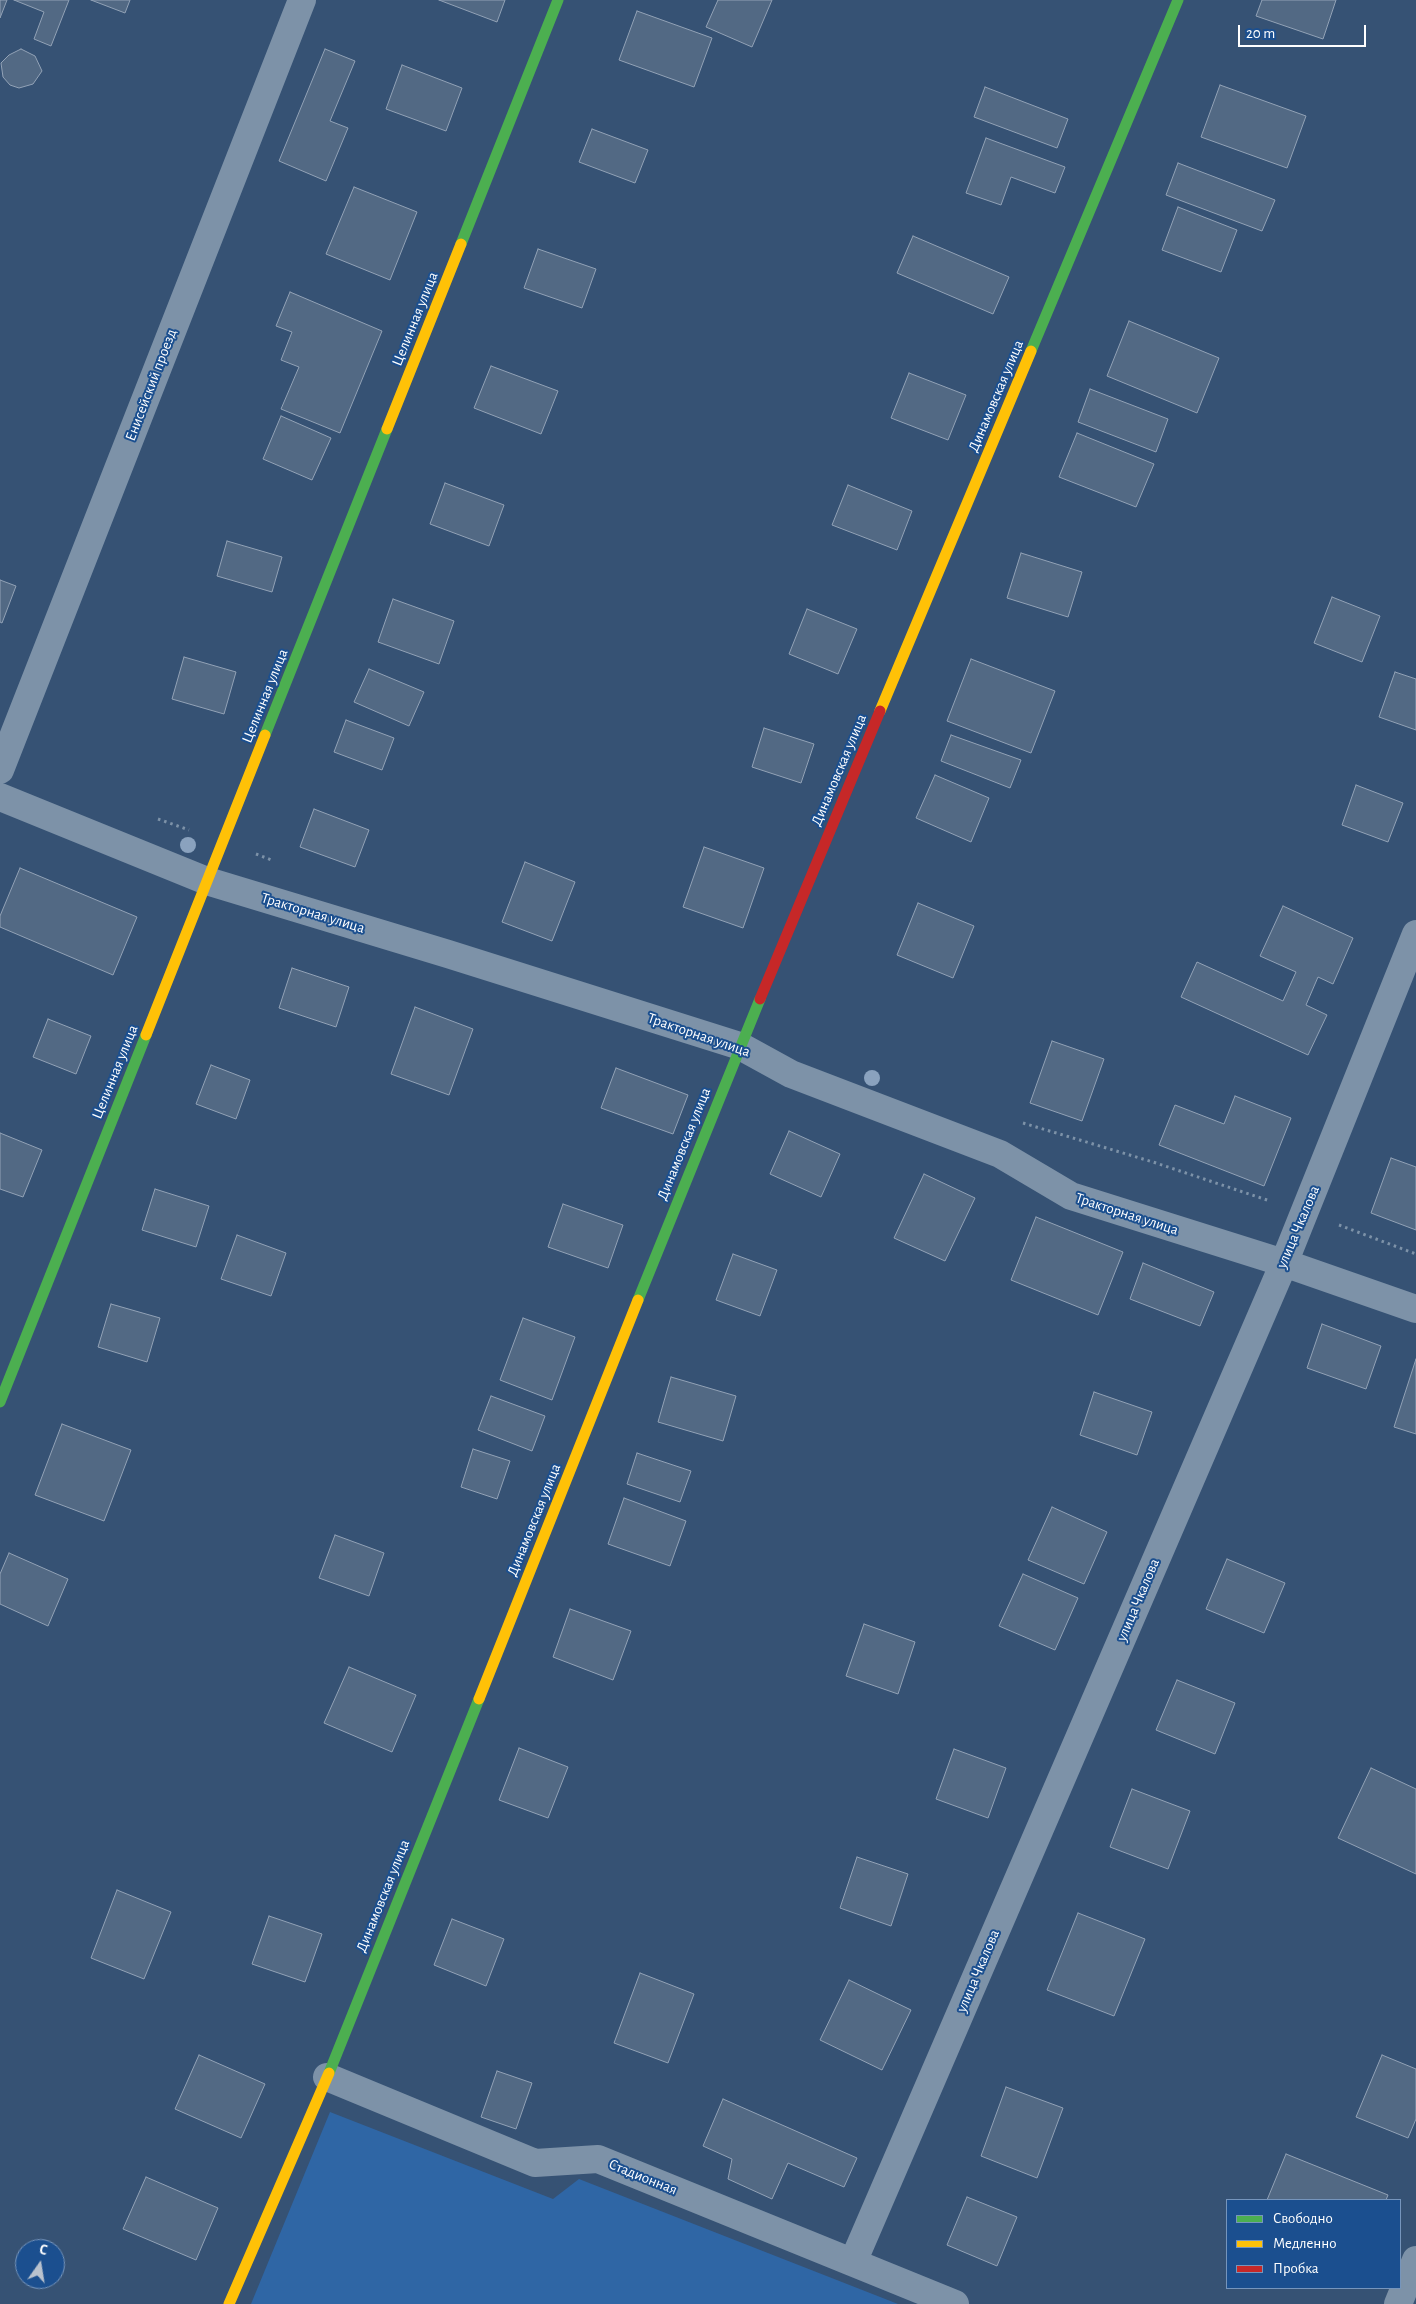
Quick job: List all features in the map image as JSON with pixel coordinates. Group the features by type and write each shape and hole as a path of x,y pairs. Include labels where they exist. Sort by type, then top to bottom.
{"street":[{"name":"Енисейский проезд","path":"0,770 302,0"},
{"name":"Целинная улица","path":"0,1402 558,0"},
{"name":"Динамовская улица","path":"229,2304 327,2077 740,1046 1178,0"},
{"name":"Тракторная улица","path":"0,797 208,882 448,954 740,1046 791,1074 1000,1154 1071,1196 1284,1263 1416,1309"},
{"name":"улица Чкалова","path":"853,2262 1284,1263 1416,934"},
{"name":"Стадионная","path":"327,2077 535,2164 598,2159 955,2304"},
{"path":"1398,2304 1416,2260"}],"shaded area":[{"path":"330,2112 553,2199 579,2179 898,2304 251,2304"}],"building":[{"path":"0,0 7,0 0,18"},
{"path":"14,0 69,0 51,46 34,39 44,12"},
{"path":"91,0 130,0 125,13"},
{"path":"439,0 505,0 497,22"},
{"path":"718,0 772,0 752,47 706,27"},
{"path":"1262,0 1336,0 1323,39 1256,16"},
{"path":"637,11 712,38 694,87 619,60"},
{"path":"21,49 35,56 42,71 33,84 19,88 10,85 3,77 1,63 9,55"},
{"path":"325,49 355,61 330,121 348,128 326,181 279,161"},
{"path":"402,65 462,88 446,131 386,109"},
{"path":"1220,85 1306,116 1287,168 1201,137"},
{"path":"985,87 1068,119 1057,148 974,117"},
{"path":"592,129 648,150 635,183 579,162"},
{"path":"986,138 1065,167 1055,193 1011,177 1001,205 966,193"},
{"path":"1178,163 1275,200 1262,231 1166,195"},
{"path":"354,187 417,212 390,280 326,254"},
{"path":"1178,207 1237,230 1221,272 1162,250"},
{"path":"913,236 1009,277 993,314 897,273"},
{"path":"538,249 596,269 582,308 524,288"},
{"path":"290,292 382,331 340,433 281,409 299,367 281,360 292,332 276,326"},
{"path":"1129,321 1219,358 1197,413 1107,376"},
{"path":"491,366 558,391 541,434 474,408"},
{"path":"909,373 966,395 948,440 891,418"},
{"path":"1090,389 1168,419 1156,452 1078,422"},
{"path":"281,416 331,438 312,480 263,459"},
{"path":"1077,433 1154,464 1136,507 1059,477"},
{"path":"445,483 504,505 489,546 430,524"},
{"path":"848,485 912,511 897,550 832,525"},
{"path":"227,541 282,557 272,592 217,576"},
{"path":"1021,553 1082,572 1068,617 1007,598"},
{"path":"0,580 16,586 2,623 0,622"},
{"path":"1332,597 1380,616 1362,662 1314,643"},
{"path":"393,599 454,621 439,664 378,642"},
{"path":"807,609 857,629 838,674 789,654"},
{"path":"184,657 236,672 224,714 172,699"},
{"path":"971,659 1055,691 1031,753 947,721"},
{"path":"369,669 424,692 409,726 354,702"},
{"path":"1395,672 1416,679 1416,730 1379,717"},
{"path":"346,720 394,738 382,770 334,752"},
{"path":"764,728 814,744 801,783 752,767"},
{"path":"951,735 1021,760 1010,788 941,761"},
{"path":"935,775 989,798 971,842 916,818"},
{"path":"1356,785 1403,803 1388,842 1342,825"},
{"path":"314,809 369,830 355,867 300,847"},
{"path":"704,847 764,868 743,928 683,907"},
{"path":"525,862 575,882 552,941 502,922"},
{"path":"20,868 137,917 113,975 0,927 0,916"},
{"path":"918,903 974,926 953,978 897,955"},
{"path":"1283,906 1353,938 1333,984 1318,977 1306,1005 1327,1015 1308,1055 1181,997 1197,962 1283,1001 1296,972 1260,956"},
{"path":"292,968 349,987 336,1027 279,1008"},
{"path":"415,1007 473,1029 449,1095 391,1074"},
{"path":"48,1019 91,1036 76,1074 33,1057"},
{"path":"1052,1041 1104,1059 1082,1121 1030,1103"},
{"path":"211,1065 250,1080 236,1119 196,1104"},
{"path":"616,1068 688,1095 673,1134 601,1108"},
{"path":"1235,1096 1291,1118 1264,1186 1159,1145 1175,1105 1224,1124"},
{"path":"789,1131 840,1154 821,1197 770,1174"},
{"path":"0,1133 42,1150 23,1197 0,1189"},
{"path":"1391,1158 1416,1167 1416,1230 1371,1213"},
{"path":"924,1174 975,1198 945,1261 894,1238"},
{"path":"155,1189 209,1206 196,1247 142,1230"},
{"path":"563,1204 623,1225 608,1268 548,1247"},
{"path":"1036,1217 1123,1252 1098,1315 1011,1280"},
{"path":"237,1235 286,1253 271,1296 221,1279"},
{"path":"733,1254 777,1270 760,1316 716,1300"},
{"path":"1143,1263 1214,1292 1200,1326 1130,1299"},
{"path":"111,1304 160,1318 147,1362 98,1347"},
{"path":"523,1318 575,1337 552,1400 500,1380"},
{"path":"1322,1324 1381,1346 1366,1389 1307,1368"},
{"path":"1416,1359 1416,1434 1394,1427"},
{"path":"671,1377 736,1396 723,1441 658,1422"},
{"path":"1094,1392 1152,1412 1137,1455 1080,1435"},
{"path":"491,1396 545,1416 532,1451 478,1430"},
{"path":"62,1424 131,1450 104,1521 35,1495"},
{"path":"473,1449 510,1461 497,1499 461,1487"},
{"path":"637,1453 691,1471 680,1502 627,1484"},
{"path":"624,1498 686,1521 670,1566 608,1544"},
{"path":"1052,1507 1107,1532 1084,1584 1028,1560"},
{"path":"335,1535 384,1553 369,1596 319,1578"},
{"path":"9,1553 68,1579 48,1626 0,1604 0,1574"},
{"path":"1227,1559 1285,1583 1264,1633 1206,1609"},
{"path":"1023,1574 1078,1598 1055,1650 999,1626"},
{"path":"570,1609 631,1631 613,1680 553,1657"},
{"path":"864,1624 915,1642 898,1694 846,1676"},
{"path":"349,1667 416,1695 392,1752 324,1723"},
{"path":"1177,1680 1235,1703 1215,1754 1156,1730"},
{"path":"519,1748 568,1767 548,1818 499,1800"},
{"path":"954,1749 1006,1768 988,1818 936,1799"},
{"path":"1371,1768 1416,1789 1416,1874 1338,1838"},
{"path":"1132,1789 1190,1811 1168,1869 1110,1847"},
{"path":"857,1857 908,1874 891,1926 840,1908"},
{"path":"117,1890 171,1912 144,1979 91,1958"},
{"path":"1078,1913 1145,1939 1114,2016 1047,1990"},
{"path":"269,1916 322,1934 305,1982 252,1964"},
{"path":"452,1919 504,1939 486,1986 434,1965"},
{"path":"640,1973 694,1994 668,2063 614,2043"},
{"path":"849,1980 911,2010 882,2070 820,2040"},
{"path":"199,2055 265,2084 241,2138 175,2109"},
{"path":"1382,2055 1416,2069 1416,2119 1408,2138 1356,2117"},
{"path":"497,2071 532,2083 516,2129 481,2117"},
{"path":"1006,2087 1063,2108 1037,2178 981,2156"},
{"path":"723,2099 857,2158 844,2187 788,2163 772,2199 728,2179 732,2159 703,2146"},
{"path":"1286,2154 1388,2195 1386,2199 1267,2199"},
{"path":"146,2177 218,2208 196,2260 123,2229"},
{"path":"967,2197 1017,2217 997,2266 947,2245"}],"traffic: fast":[{"path":"461,244 558,0"},
{"path":"1031,351 1178,0"},
{"path":"265,735 387,429"},
{"path":"638,1300 760,999"},
{"path":"0,1402 146,1035"},
{"path":"329,2073 479,1699"}],"traffic: slow":[{"path":"387,429 461,244"},
{"path":"880,711 1031,351"},
{"path":"146,1035 265,735"},
{"path":"479,1699 638,1300"},
{"path":"229,2304 329,2073"}],"traffic: jam":[{"path":"760,999 880,711"}]}
